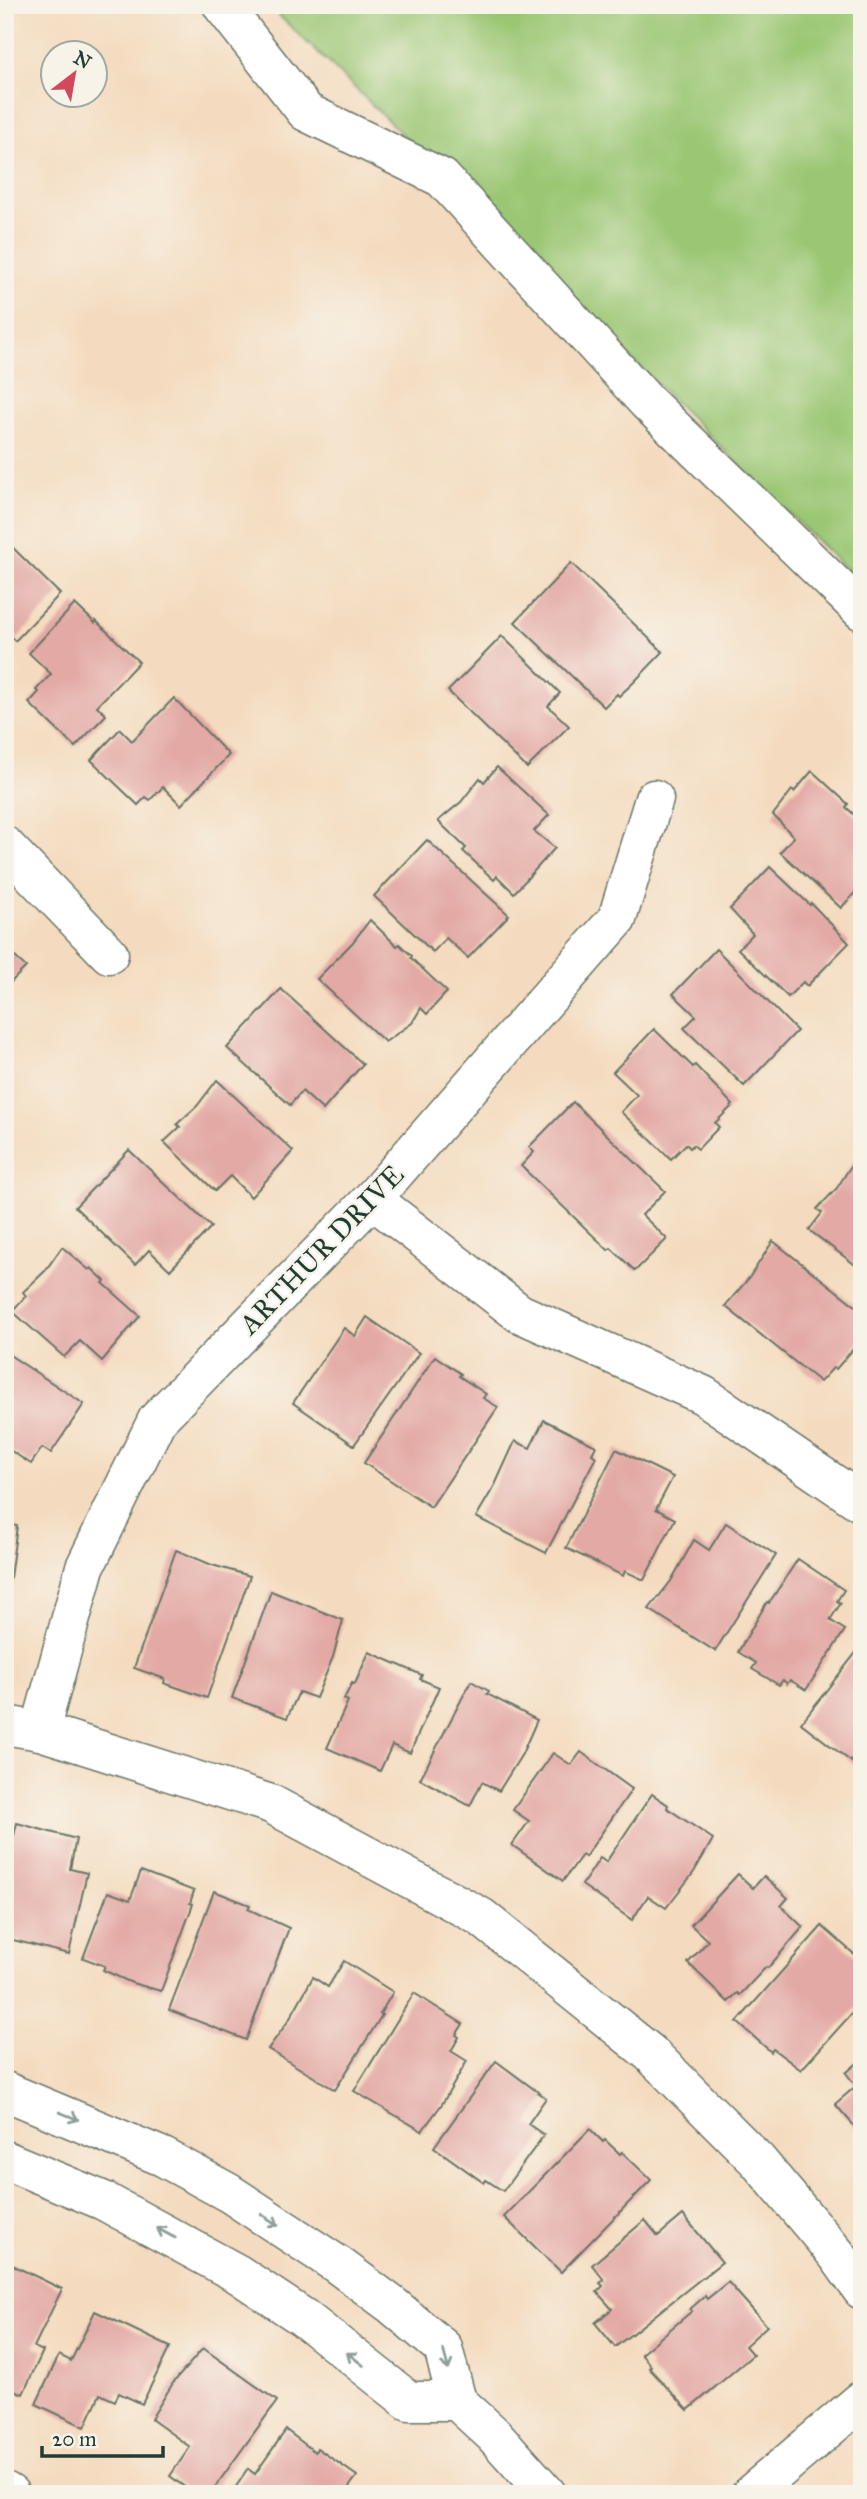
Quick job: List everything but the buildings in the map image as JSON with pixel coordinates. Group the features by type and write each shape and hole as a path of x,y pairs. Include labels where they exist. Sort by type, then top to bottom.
{"street":[{"path":"222,5 306,112 442,178 648,402 862,611"},
{"name":"ARTHUR DRIVE","path":"23,1728 85,1567 157,1420 372,1199 617,919 654,799"},
{"path":"5,846 109,954"},
{"path":"372,1199 519,1313 703,1395 857,1490"},
{"path":"23,1728 271,1804 481,1917 650,2053 757,2160 837,2255 862,2290"},
{"path":"5,2091 163,2157 229,2193 338,2265 392,2305 443,2348 457,2401 494,2435 547,2494"},
{"path":"5,2160 104,2201 238,2274 304,2318 409,2402 457,2401"},
{"path":"751,2494 862,2400"},
{"path":"5,2491 10,2494"}],"green space":[{"path":"268,5 862,5 862,585 358,91"}]}
